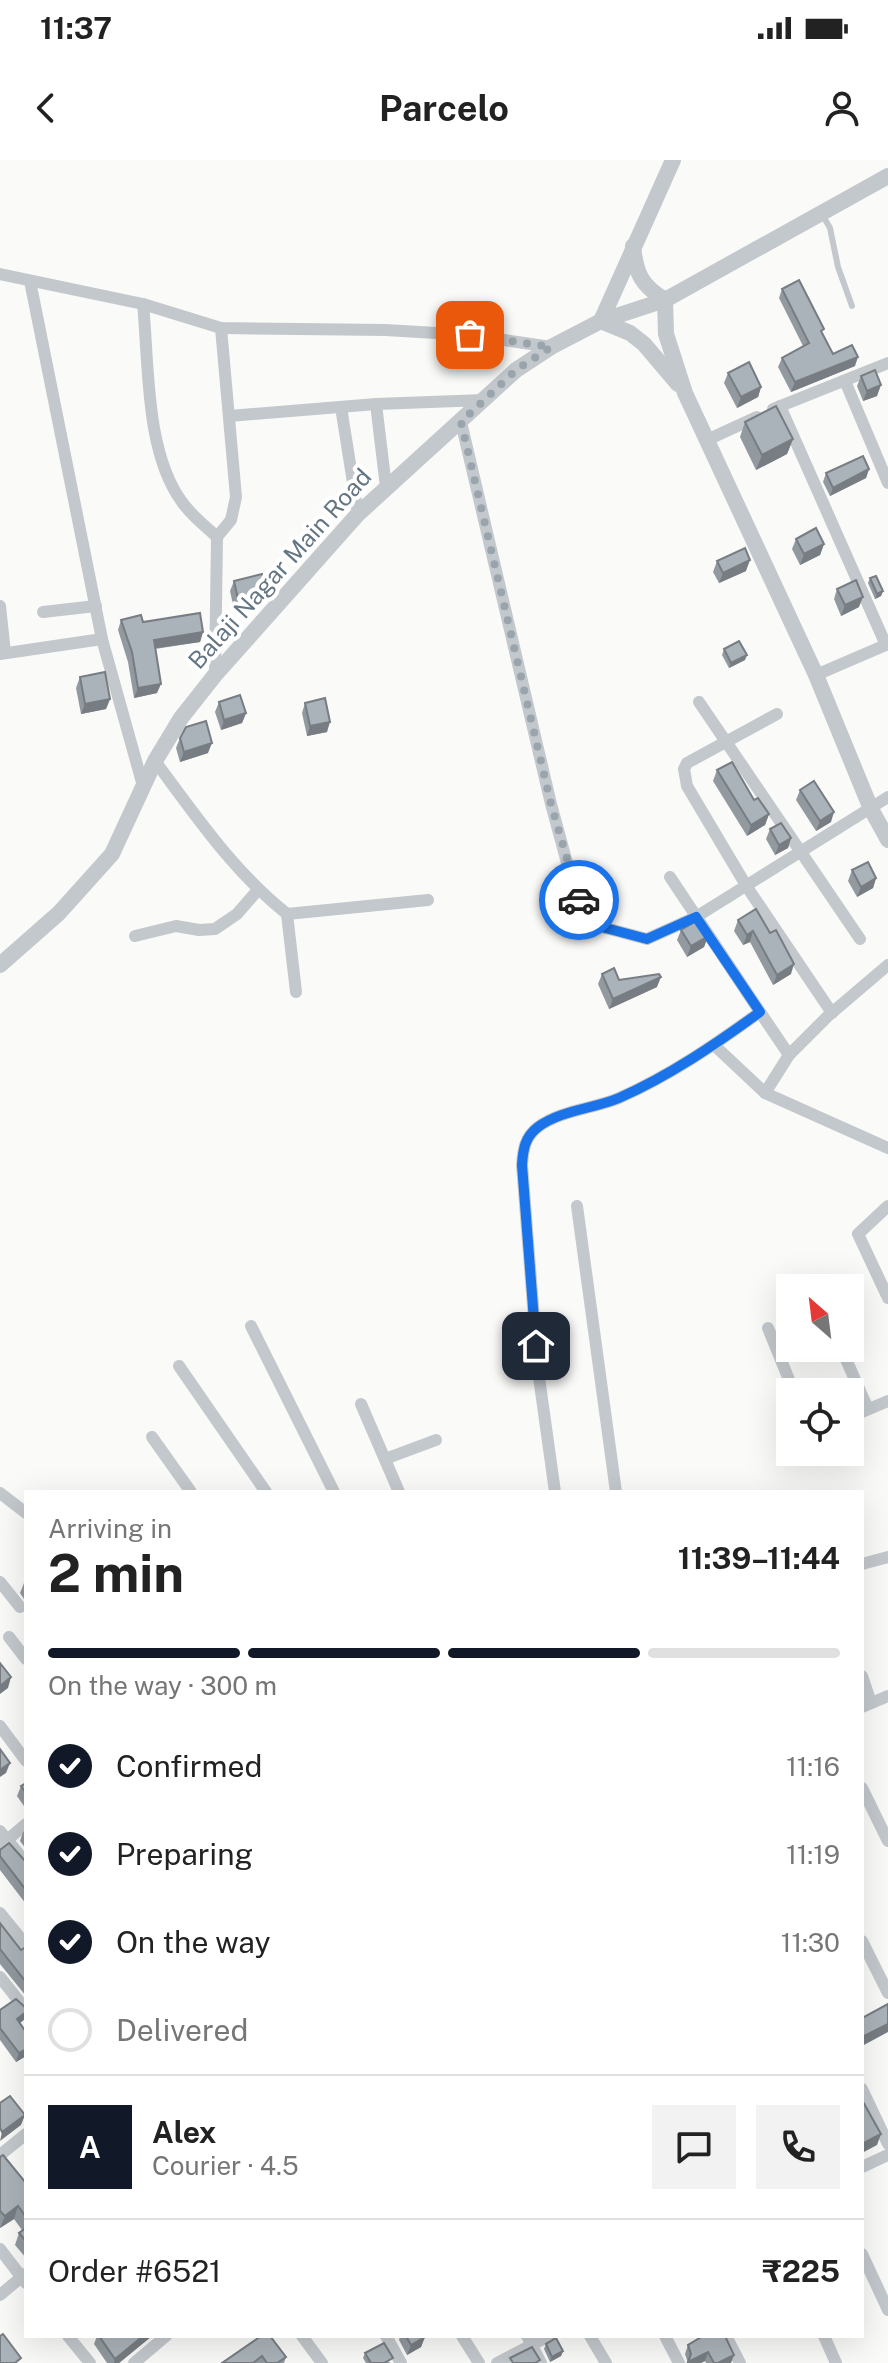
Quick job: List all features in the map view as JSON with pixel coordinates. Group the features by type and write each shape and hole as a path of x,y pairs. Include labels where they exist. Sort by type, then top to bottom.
{"street":[{"path":"673,160 601,321 630,333 644,344 685,393"},
{"name":"Balaji Nagar Main Road","path":"0,965 59,913 112,854 155,761 181,718 215,675 358,514 516,370 551,347 601,321 665,300 888,176"},
{"path":"633,246 640,277 647,289 665,300 666,334 685,393 709,439 816,675 871,809 888,840"},
{"path":"0,274 143,304 221,328 385,330 470,335 551,347"},
{"path":"30,281 102,639 143,786"},
{"path":"143,304 154,421 164,471 182,503 217,537"},
{"path":"215,675 217,537 231,520 236,507 221,328"},
{"path":"709,439 780,406 888,363"},
{"path":"845,381 888,483"},
{"path":"229,416 376,404 484,400"},
{"path":"376,404 386,487"},
{"path":"780,406 887,645 816,675"},
{"path":"341,407 358,514"},
{"path":"461,422 551,804 576,896 598,926 647,939 696,917 747,887 800,850 888,797"},
{"path":"0,606 3,653 102,639"},
{"path":"43,612 96,606"},
{"path":"699,702 860,939"},
{"path":"777,714 687,763 684,778 747,887 832,1013"},
{"path":"155,761 218,846 257,891 287,914 428,900"},
{"path":"670,877 789,1055"},
{"path":"135,936 176,926 215,929 237,914 257,891"},
{"path":"287,914 296,992"},
{"path":"765,1093 789,1055 888,965"},
{"path":"555,1490 538,1370 522,1165 524,1145 536,1129 554,1117 620,1098 714,1045 760,1012"},
{"path":"714,1045 765,1093 888,1148"},
{"path":"577,1206 616,1490"},
{"path":"888,1206 858,1234 888,1298"},
{"path":"251,1326 333,1490"},
{"path":"768,1328 788,1378"},
{"path":"847,1362 868,1409"},
{"path":"179,1366 265,1490"},
{"path":"864,1411 888,1401"},
{"path":"361,1404 398,1490"},
{"path":"152,1437 190,1490"},
{"path":"385,1459 436,1440"},
{"path":"0,1493 24,1511"},
{"path":"864,1563 888,1557"},
{"path":"0,1582 20,1607"},
{"path":"9,1637 24,1656"},
{"path":"867,1705 888,1696"},
{"path":"0,1726 24,1758"},
{"path":"864,1792 888,1841"},
{"path":"24,1825 3,1839 24,1861"},
{"path":"0,1913 24,1943"},
{"path":"864,1945 888,1993"},
{"path":"0,1977 24,2007"},
{"path":"864,2093 888,2144"},
{"path":"0,2155 24,2136"},
{"path":"864,2166 888,2155"},
{"path":"0,2249 24,2277"},
{"path":"864,2258 888,2310"},
{"path":"0,2295 24,2279"},
{"path":"70,2338 90,2363"},
{"path":"134,2363 164,2338"},
{"path":"303,2338 322,2363"},
{"path":"387,2338 401,2363"},
{"path":"463,2338 479,2363"},
{"path":"591,2338 606,2363"},
{"path":"666,2338 679,2363"},
{"path":"727,2338 740,2363"},
{"path":"825,2338 836,2363"},
{"path":"497,2363 529,2340 541,2363"}],"lane":[{"path":"822,212 830,228 838,267 852,306"}],"building":[{"path":"799,280 833,354 852,345 858,357 795,382 782,358 809,343 782,289"},
{"path":"749,362 761,387 741,397 728,373"},
{"path":"875,370 881,385 867,391 861,376"},
{"path":"776,406 793,439 762,455 745,422"},
{"path":"863,456 869,469 833,488 826,473"},
{"path":"816,528 824,544 804,554 796,539"},
{"path":"745,548 750,560 723,573 717,561"},
{"path":"262,574 266,592 238,599 234,581"},
{"path":"876,576 883,591 877,594 870,578"},
{"path":"856,580 863,597 845,605 837,589"},
{"path":"200,613 203,632 154,640 161,684 138,688 132,652 121,620 141,615 143,622"},
{"path":"739,641 747,655 731,663 724,649"},
{"path":"105,672 110,699 85,704 80,677"},
{"path":"240,695 246,713 224,720 219,702"},
{"path":"325,698 330,722 310,726 305,703"},
{"path":"206,721 212,743 184,752 180,738 186,727"},
{"path":"732,762 754,800 758,798 769,814 751,825 717,770"},
{"path":"814,781 834,812 820,821 800,790"},
{"path":"781,823 791,838 779,845 770,829"},
{"path":"868,862 876,878 861,887 852,870"},
{"path":"756,909 770,933 776,930 794,964 777,975 753,931 747,935 738,920"},
{"path":"698,920 708,936 691,946 681,930"},
{"path":"614,968 619,980 659,974 661,977 613,999 602,974"},
{"path":"0,1663 11,1677 0,1686"},
{"path":"0,1749 10,1763 0,1770"},
{"path":"9,1843 24,1860 24,1887 0,1856 0,1850"},
{"path":"0,1923 21,1950 24,1948 24,1979 0,1949"},
{"path":"16,1999 24,2006 24,2014 17,2019 24,2029 24,2050 19,2053 0,2028 0,2010"},
{"path":"888,2004 888,2024 864,2036 864,2017"},
{"path":"10,2096 24,2114 2,2132 0,2128 0,2103"},
{"path":"864,2104 881,2134 864,2143"},
{"path":"3,2155 24,2181 24,2214 18,2206 5,2216 0,2211 0,2157"},
{"path":"3,2334 21,2358 15,2363 0,2363 0,2336"},
{"path":"100,2338 141,2338 115,2359"},
{"path":"258,2338 272,2338 286,2357 277,2363 267,2363 262,2356 253,2363 222,2363"},
{"path":"407,2338 423,2338 411,2345"},
{"path":"556,2338 563,2351 552,2357 546,2344"},
{"path":"700,2338 726,2338 734,2355 714,2363 708,2352 688,2362 691,2354 688,2345"},
{"path":"384,2343 393,2358 384,2363 371,2363 365,2353"},
{"path":"532,2347 540,2360 535,2363 513,2363 510,2358"}],"way so far":[{"path":"470,335 551,347 516,370 461,422 551,804 579,900"}],"route":[{"path":"536,1346 522,1165 524,1145 536,1129 554,1117 620,1098 714,1045 760,1012 696,917 647,939 598,926 579,900"}]}
